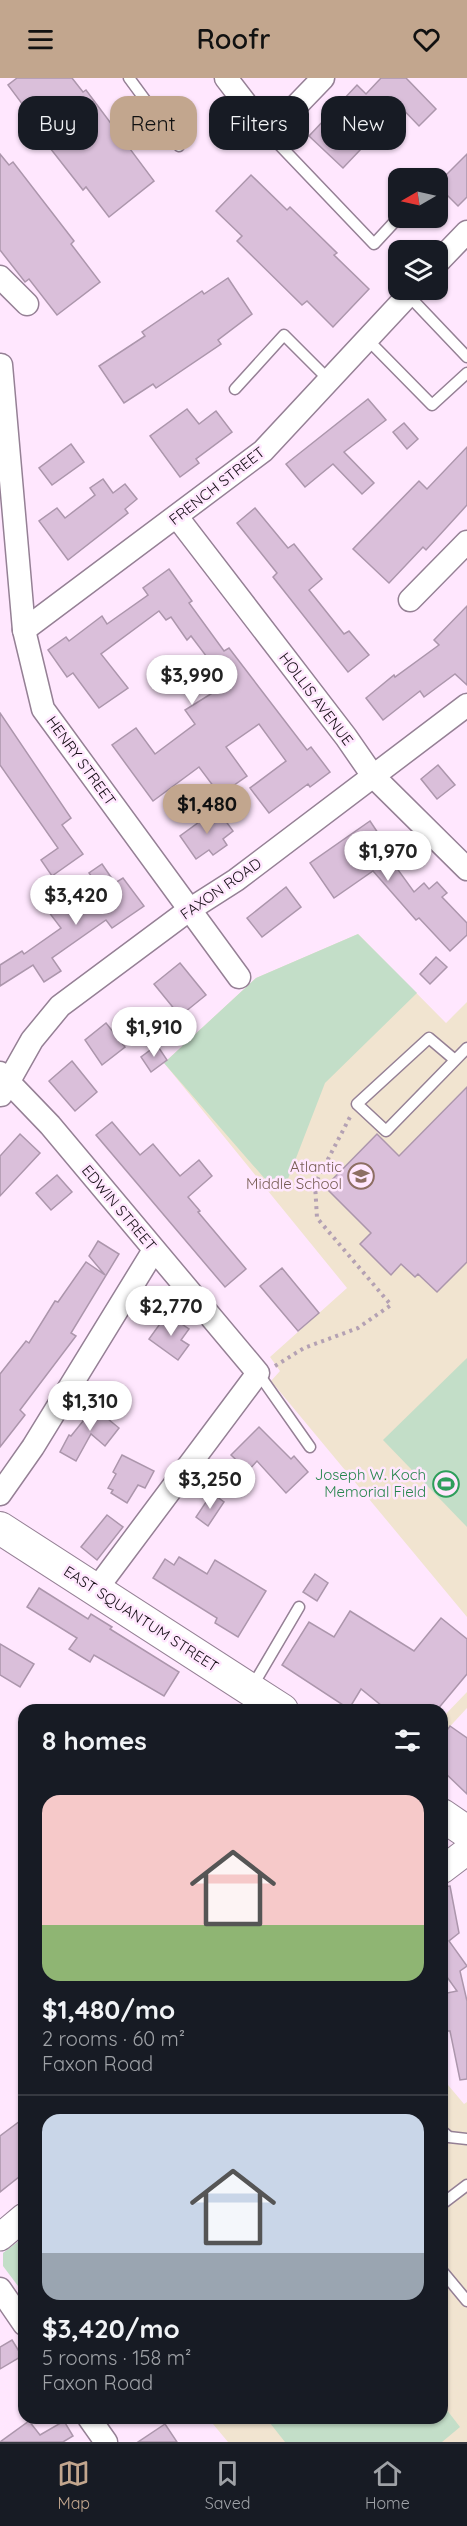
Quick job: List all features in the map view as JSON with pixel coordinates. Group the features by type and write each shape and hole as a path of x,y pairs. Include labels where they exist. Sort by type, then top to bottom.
{"main road":[{"name":"EAST SQUANTUM STREET","path":"6,1536 272,1704"},
{"path":"448,1819 467,1832"}],"street":[{"path":"226,78 240,96"},
{"path":"306,96 323,78"},
{"path":"448,252 467,232"},
{"path":"0,277 27,304"},
{"name":"FRENCH STREET","path":"24,630 263,451 403,300"},
{"name":"HENRY STREET","path":"1,365 24,630 42,709 239,977"},
{"name":"HOLLIS AVENUE","path":"177,517 346,737 373,776 467,869"},
{"path":"410,600 467,542"},
{"name":"FAXON ROAD","path":"3,1085 32,1040 60,1006 189,910 236,880 467,705"},
{"name":"EDWIN STREET","path":"3,1085 50,1125 258,1373"},
{"path":"0,1494 33,1447 154,1250"},
{"path":"95,1591 258,1373"},
{"path":"448,1865 467,1851"},
{"path":"0,2237 18,2222"},
{"path":"0,2289 18,2315"},
{"path":"93,2424 106,2442"}],"lane":[{"path":"129,78 142,96"},
{"path":"284,150 374,244 389,228"},
{"path":"417,300 467,357"},
{"path":"235,389 284,335 329,380"},
{"path":"367,339 432,405 467,373"},
{"path":"455,1060 429,1038 357,1104 386,1131 467,1048"},
{"path":"258,1373 310,1446"},
{"path":"250,1690 299,1607"},
{"path":"448,2136 467,2139"},
{"path":"448,2199 467,2185"},
{"path":"448,2278 467,2301"}],"path":[{"path":"258,1373 271,1368 304,1348 358,1328 391,1305 317,1218 315,1184 357,1104"}],"shaded area":[{"name":"Atlantic Middle School","path":"358,934 446,1023 467,1002 467,1617 271,1381 280,1371 270,1357 347,1288 164,1063 256,978"},
{"path":"467,1692 467,1708 448,1729 448,1712"},
{"path":"448,2085 464,2104 467,2102 467,2442 228,2442 213,2424 448,2424"}],"green space":[{"path":"358,934 417,993 325,1083 286,1184 272,1187 164,1063 256,978"},
{"name":"Joseph W. Koch Memorial Field","path":"467,1358 467,1527 383,1440"},
{"path":"18,2242 18,2286 3,2266 3,2253"},
{"path":"448,2411 460,2427 442,2442 285,2442 271,2424 448,2424"}],"building":[{"path":"17,78 72,78 83,92 86,90 90,96 18,96 18,98 8,85"},
{"path":"381,78 406,78 436,109 419,126 406,113 406,96 347,96 357,85 366,94"},
{"path":"98,106 110,122 110,150 131,150 154,181 109,217 86,187 83,190 52,150 98,150"},
{"path":"321,123 321,147 309,136"},
{"path":"324,150 360,150 343,168"},
{"path":"0,154 9,165 13,162 74,241 71,244 100,282 57,315 29,279 25,282 0,250"},
{"path":"467,154 467,197 458,206 448,196 448,173"},
{"path":"251,175 287,210 290,207 337,253 334,255 369,289 333,327 307,301 302,305 237,241 242,236 216,211"},
{"path":"228,278 252,314 218,340 221,344 156,388 153,384 124,403 99,366 145,336 142,332 202,291 204,294"},
{"path":"368,399 386,420 344,452 374,483 362,494 333,464 305,487 286,464"},
{"path":"187,409 199,424 216,411 232,432 196,459 199,463 180,477 150,436"},
{"path":"404,423 418,439 407,449 393,432"},
{"path":"71,444 84,462 52,485 39,468"},
{"path":"467,447 467,505 426,550 423,547 389,583 353,549 419,481 427,489"},
{"path":"103,479 113,493 125,484 137,499 125,509 128,513 68,560 39,521 57,508 65,518 95,495 90,488"},
{"path":"255,508 288,548 294,544 322,579 309,590 344,634 349,631 369,655 348,672 273,577 277,573 237,523"},
{"path":"169,569 192,601 189,603 224,651 229,648 307,750 311,747 330,772 310,787 308,784 269,813 250,788 286,761 259,724 226,747 247,776 220,795 199,767 153,801 112,745 136,728 155,754 195,724 185,710 214,692 198,670 210,661 191,636 187,640 171,617 166,620 159,611 101,654 128,688 99,708 73,673 67,677 48,650 66,637 69,641 102,616 107,624 148,595 143,588"},
{"path":"467,606 467,685 455,674 424,697 420,691 383,720 366,698 394,675 395,677 439,645 434,640"},
{"path":"0,713 71,818 62,825 83,854 52,876 41,860 58,848 0,765"},
{"path":"438,765 455,785 437,799 421,779"},
{"path":"217,809 233,831 223,839 227,845 213,855 209,850 196,859 180,836"},
{"path":"370,821 392,854 388,856 414,892 424,883 429,889 437,882 447,893 442,897 467,923 467,935 450,951 419,918 416,920 373,871 334,898 310,863"},
{"path":"102,864 115,883 123,878 144,906 112,928 106,920 52,958 61,971 44,982 33,965 0,986 0,965 22,951 24,954 61,928 48,911 67,897 77,911 103,892 89,873"},
{"path":"286,887 301,907 262,937 247,918"},
{"path":"436,957 447,967 430,984 420,974"},
{"path":"180,963 206,995 180,1016 154,984"},
{"path":"106,1023 125,1047 102,1065 85,1040"},
{"path":"157,1045 167,1060 151,1072 141,1057"},
{"path":"72,1061 97,1092 75,1111 49,1081"},
{"path":"467,1087 467,1262 437,1292 418,1274 415,1277 401,1264 391,1275 360,1244 371,1233 325,1187 377,1134 399,1156"},
{"path":"112,1122 140,1155 153,1144 180,1176 199,1160 212,1176 188,1197 246,1269 225,1287 96,1135"},
{"path":"20,1134 40,1153 0,1196 0,1156"},
{"path":"57,1175 72,1192 51,1210 36,1193"},
{"path":"98,1241 119,1254 71,1333 76,1336 20,1410 25,1415 0,1447 0,1374 26,1341 29,1343 55,1301 58,1302 86,1262 105,1275 89,1256"},
{"path":"282,1268 319,1313 298,1331 260,1286"},
{"path":"167,1314 189,1329 181,1340 189,1345 178,1360 149,1339"},
{"path":"100,1400 108,1405 102,1414 119,1428 105,1446 91,1434 76,1461 60,1452 69,1435 71,1436"},
{"path":"259,1427 291,1459 294,1456 308,1472 286,1493 257,1461 248,1471 231,1455"},
{"path":"122,1455 154,1471 145,1488 138,1485 127,1503 111,1493 113,1490 108,1488 116,1474 113,1472"},
{"path":"212,1493 224,1502 208,1526 196,1517"},
{"path":"107,1515 123,1527 97,1560 81,1547"},
{"path":"179,1557 207,1574 215,1560 266,1591 238,1637 215,1623 217,1618 153,1578 165,1559 174,1565"},
{"path":"315,1574 328,1583 317,1601 303,1592"},
{"path":"39,1588 88,1619 91,1614 112,1627 110,1629 179,1672 164,1696 94,1655 90,1662 69,1649 77,1638 27,1607"},
{"path":"350,1611 414,1651 441,1618 467,1639 467,1674 442,1704 380,1704 361,1689 352,1704 341,1704 282,1665 309,1622 334,1637"},
{"path":"0,1644 34,1664 20,1687 0,1675"},
{"path":"450,1726 467,1738 467,1794 448,1776 448,1729"},
{"path":"448,1886 450,1886 459,1933 449,1941 467,1966 460,1971 467,2001 467,2079 460,2080 450,2031 448,2031 448,1993 457,1991 448,1978"},
{"path":"18,2122 18,2178 0,2192 0,2136"},
{"path":"12,2340 18,2350 18,2358 0,2369 0,2347"},
{"path":"25,2424 31,2424 40,2435 59,2424 66,2424 73,2436 63,2442 0,2442"},
{"path":"165,2424 177,2442 138,2442"}],"place":[{"name":"Atlantic Middle School","path":"361,1176"},
{"name":"Joseph W. Koch Memorial Field","path":"446,1484"}]}
